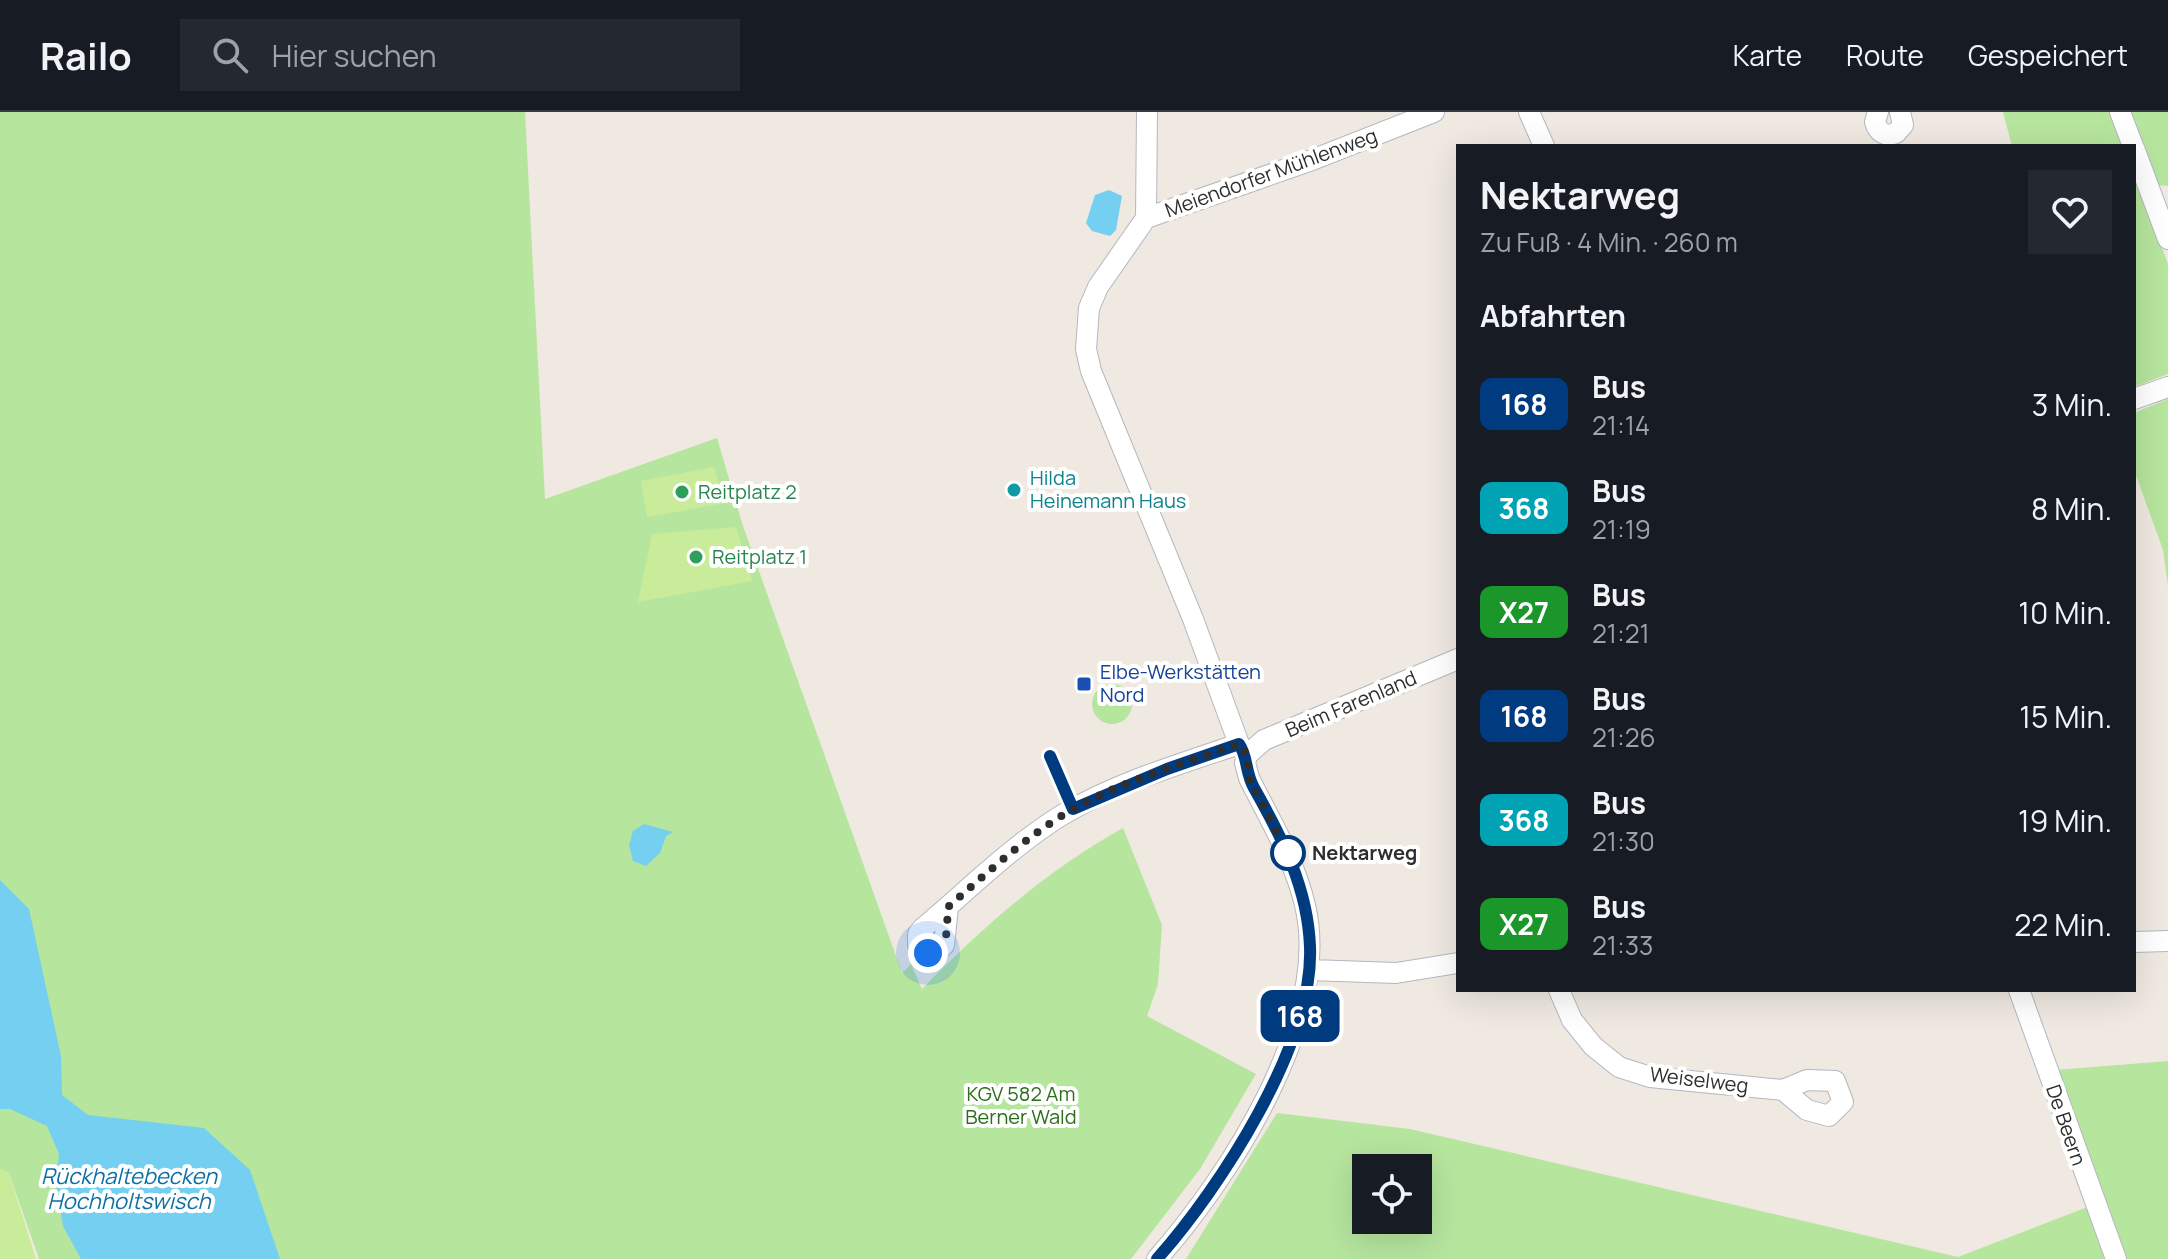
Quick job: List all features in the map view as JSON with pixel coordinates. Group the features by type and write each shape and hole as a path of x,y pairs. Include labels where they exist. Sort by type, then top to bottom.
{"street":[{"path":"1146,218 1147,112"},
{"name":"Meiendorfer Mühlenweg","path":"1157,1259 1183,1229 1226,1165 1265,1098 1296,1028 1310,970 1309,926 1302,894 1281,837 1249,778 1243,749 1178,581 1091,371 1086,349 1089,308 1098,287 1146,218 1312,160 1434,112"},
{"path":"1529,112 1540,139"},
{"path":"1540,139 1551,112"},
{"path":"1878,112 1875,122 1879,131 1899,140 1903,125 1900,112"},
{"path":"2120,112 2133,144"},
{"path":"2136,151 2160,195 2168,239"},
{"path":"2136,398 2168,387"},
{"name":"Beim Farenland","path":"948,907 1033,835 1073,809 1167,769 1243,749 1456,660"},
{"path":"2136,942 2168,941"},
{"path":"1310,970 1396,973 1456,963"},
{"name":"Weiselweg","path":"1560,992 1572,1020 1593,1046 1619,1067 1650,1077 1783,1090"},
{"name":"De Beern","path":"2020,992 2116,1259"}],"green space":[{"name":"KGV 582 Am Berner Wald","path":"0,112 525,112 545,499 717,438 743,526 902,973 911,964 922,989 1017,901 1068,862 1123,828 1162,925 1158,984 1147,1016 1256,1074 1200,1169 1131,1259 39,1259 9,1173 0,1169"},
{"path":"2003,112 2112,112 2123,144 2011,144"},
{"path":"2129,112 2168,112 2168,186 2154,185"},
{"path":"2136,177 2168,264 2168,374 2136,386"},
{"path":"2168,399 2168,586 2163,550 2136,476 2136,412"},
{"name":"Reitplatz 2","path":"714,467 725,503 647,517 641,481"},
{"name":"Reitplatz 1","path":"736,527 752,581 638,602 652,534"},
{"path":"1112,684 1126,690 1132,704 1126,718 1112,724 1098,718 1092,704 1098,690"},
{"path":"2168,1061 2168,1259 2125,1259 2056,1070"},
{"path":"1277,1113 1410,1129 1958,1257 2090,1206 2111,1259 1186,1259"},
{"path":"0,1169 9,1173 36,1259 0,1259"}],"water":[{"path":"1109,190 1122,196 1116,230 1110,236 1092,231 1086,223 1095,195"},
{"path":"644,824 673,832 666,836 660,853 646,866 633,861 629,845 633,831"},
{"name":"Rückhaltebecken Hochholtswisch","path":"0,880 29,909 61,1056 62,1095 88,1115 204,1128 250,1170 280,1259 81,1259 63,1226 56,1184 59,1154 47,1126 10,1109 0,1109"}],"bus line":[{"name":"168","path":"1050,756 1073,809 1167,769 1239,744 1247,755 1245,763 1249,778 1291,860 1305,907 1309,926 1310,970 1289,1048 1260,1108 1226,1165 1183,1229 1157,1259"}],"place":[{"name":"Hilda Heinemann Haus","path":"1014,490"},
{"name":"Reitplatz 2","path":"682,492"},
{"name":"Reitplatz 1","path":"696,557"},
{"name":"Elbe-Werkstätten Nord","path":"1084,684"},
{"name":"Nektarweg","path":"1288,853"}],"route":[{"path":"928,953 936,953 944,945 948,907 1033,835 1073,809 1124,786 1239,744 1247,755 1245,763 1249,778 1291,860 1288,853"}]}
